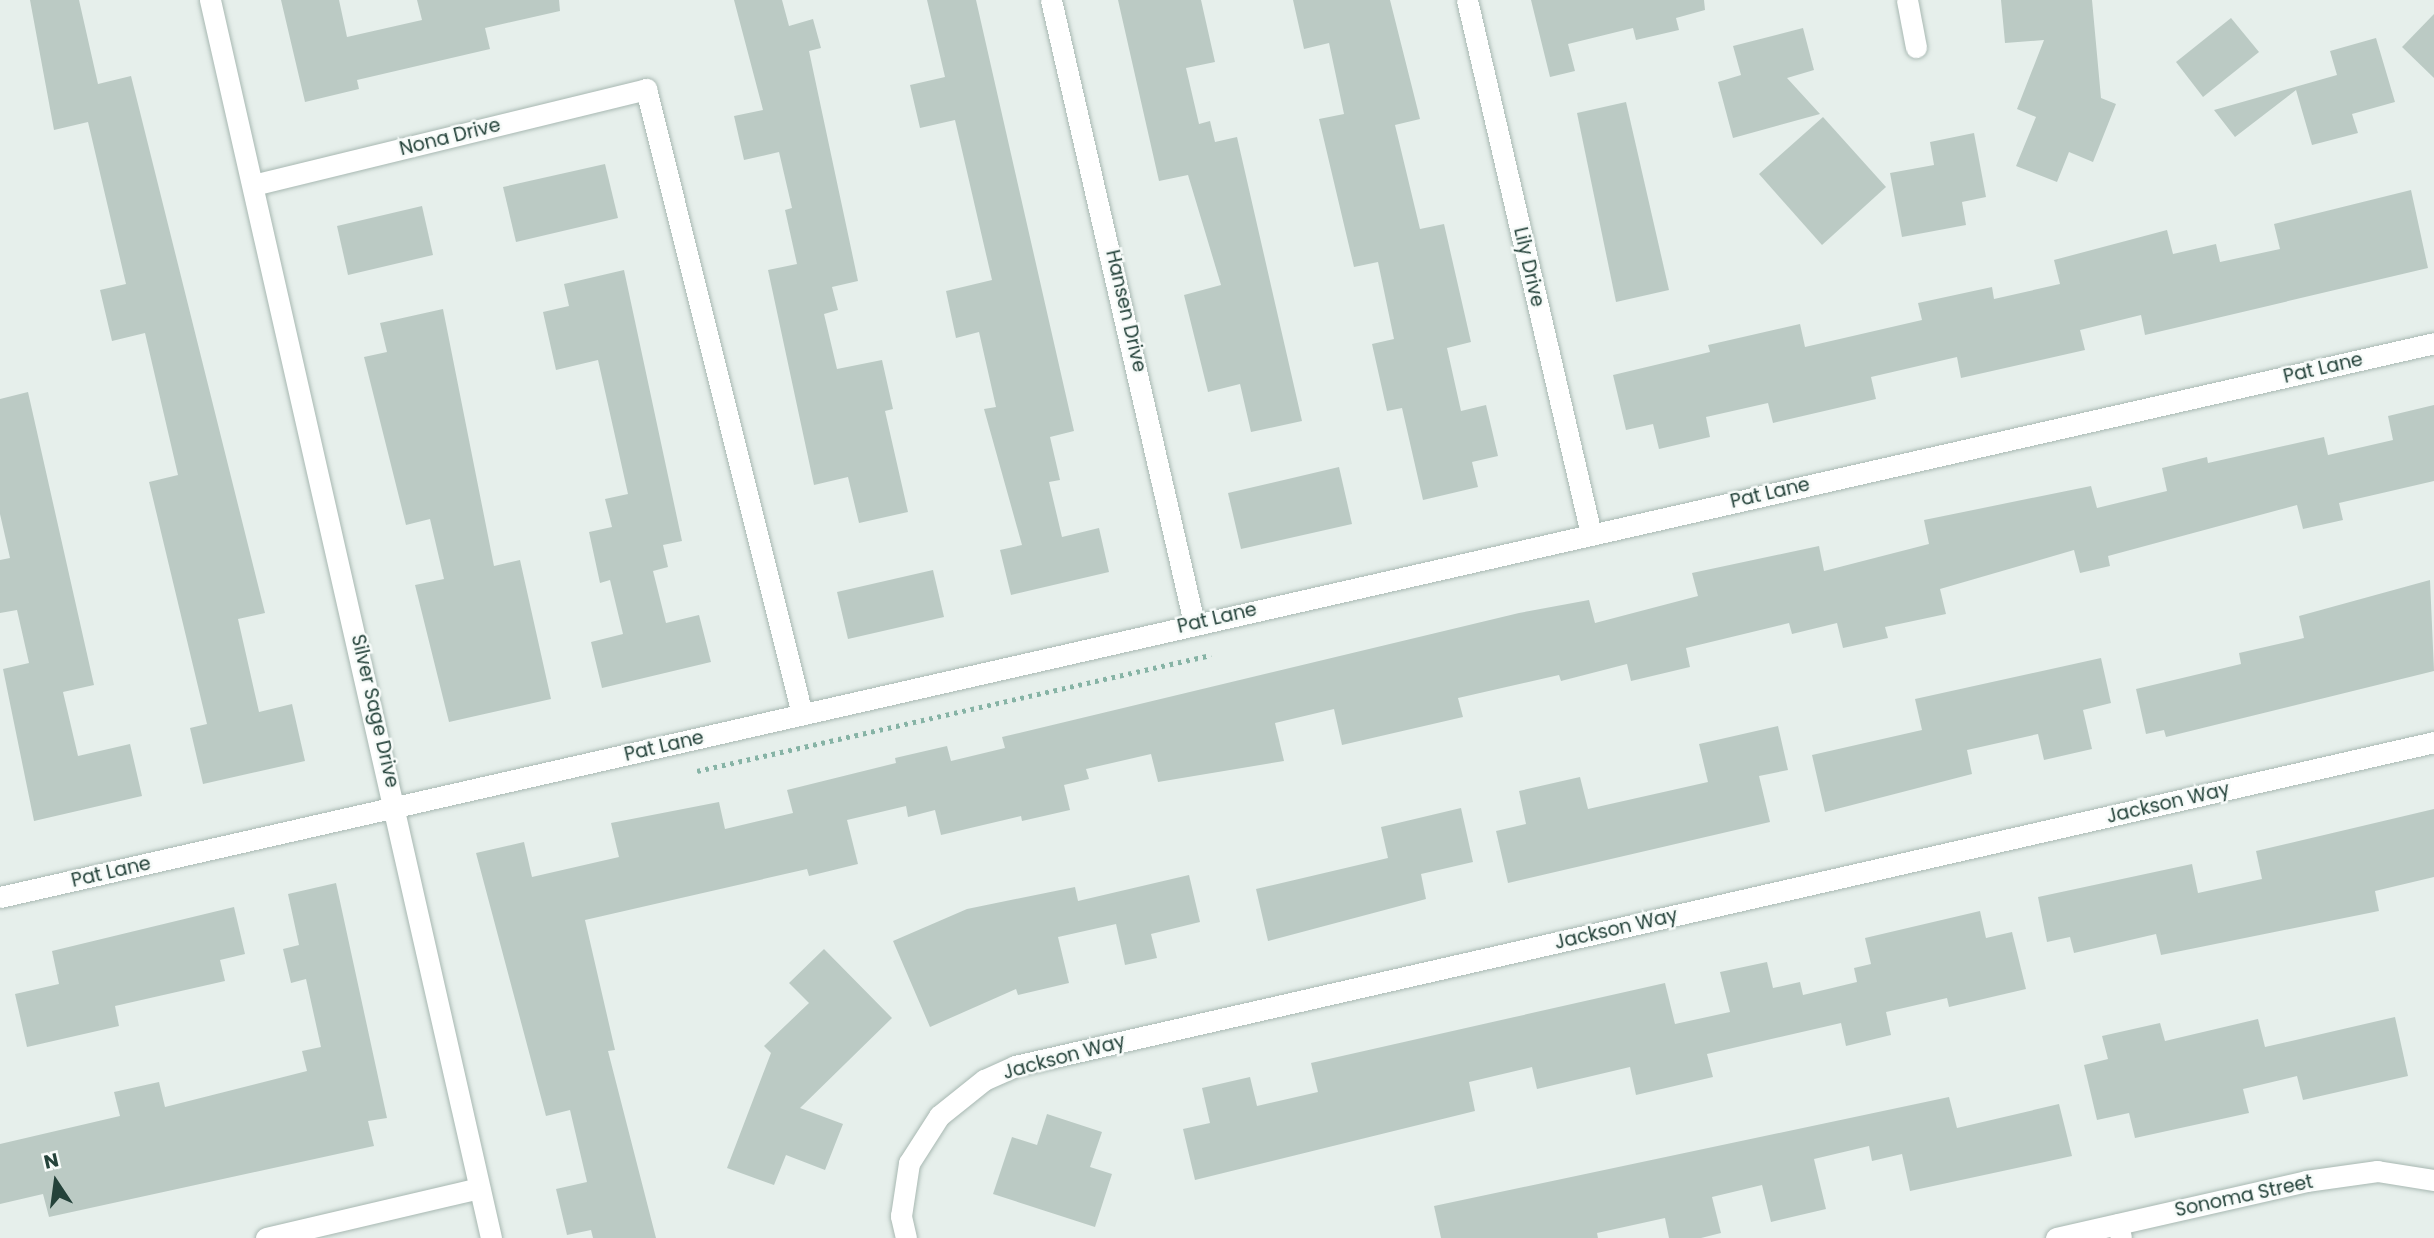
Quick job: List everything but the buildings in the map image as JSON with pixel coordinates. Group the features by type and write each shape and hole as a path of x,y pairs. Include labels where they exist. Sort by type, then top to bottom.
{"street":[{"name":"Silver Sage Drive","path":"210,0 397,807 491,1238"},
{"name":"Hansen Drive","path":"1051,0 1194,623"},
{"name":"Lily Drive","path":"1467,0 1591,534"},
{"path":"1907,0 1916,47"},
{"name":"Nona Drive","path":"253,185 646,89 802,714"},
{"name":"Pat Lane","path":"0,897 1194,623 2434,343"},
{"name":"Jackson Way","path":"906,1238 901,1216 916,1151 939,1116 984,1080 1015,1066 2434,742"},
{"name":"Sonoma Street","path":"2056,1238 2120,1231 2376,1171 2434,1180"},
{"path":"266,1238 479,1188"}],"path":[{"path":"697,771 1211,655"}]}
